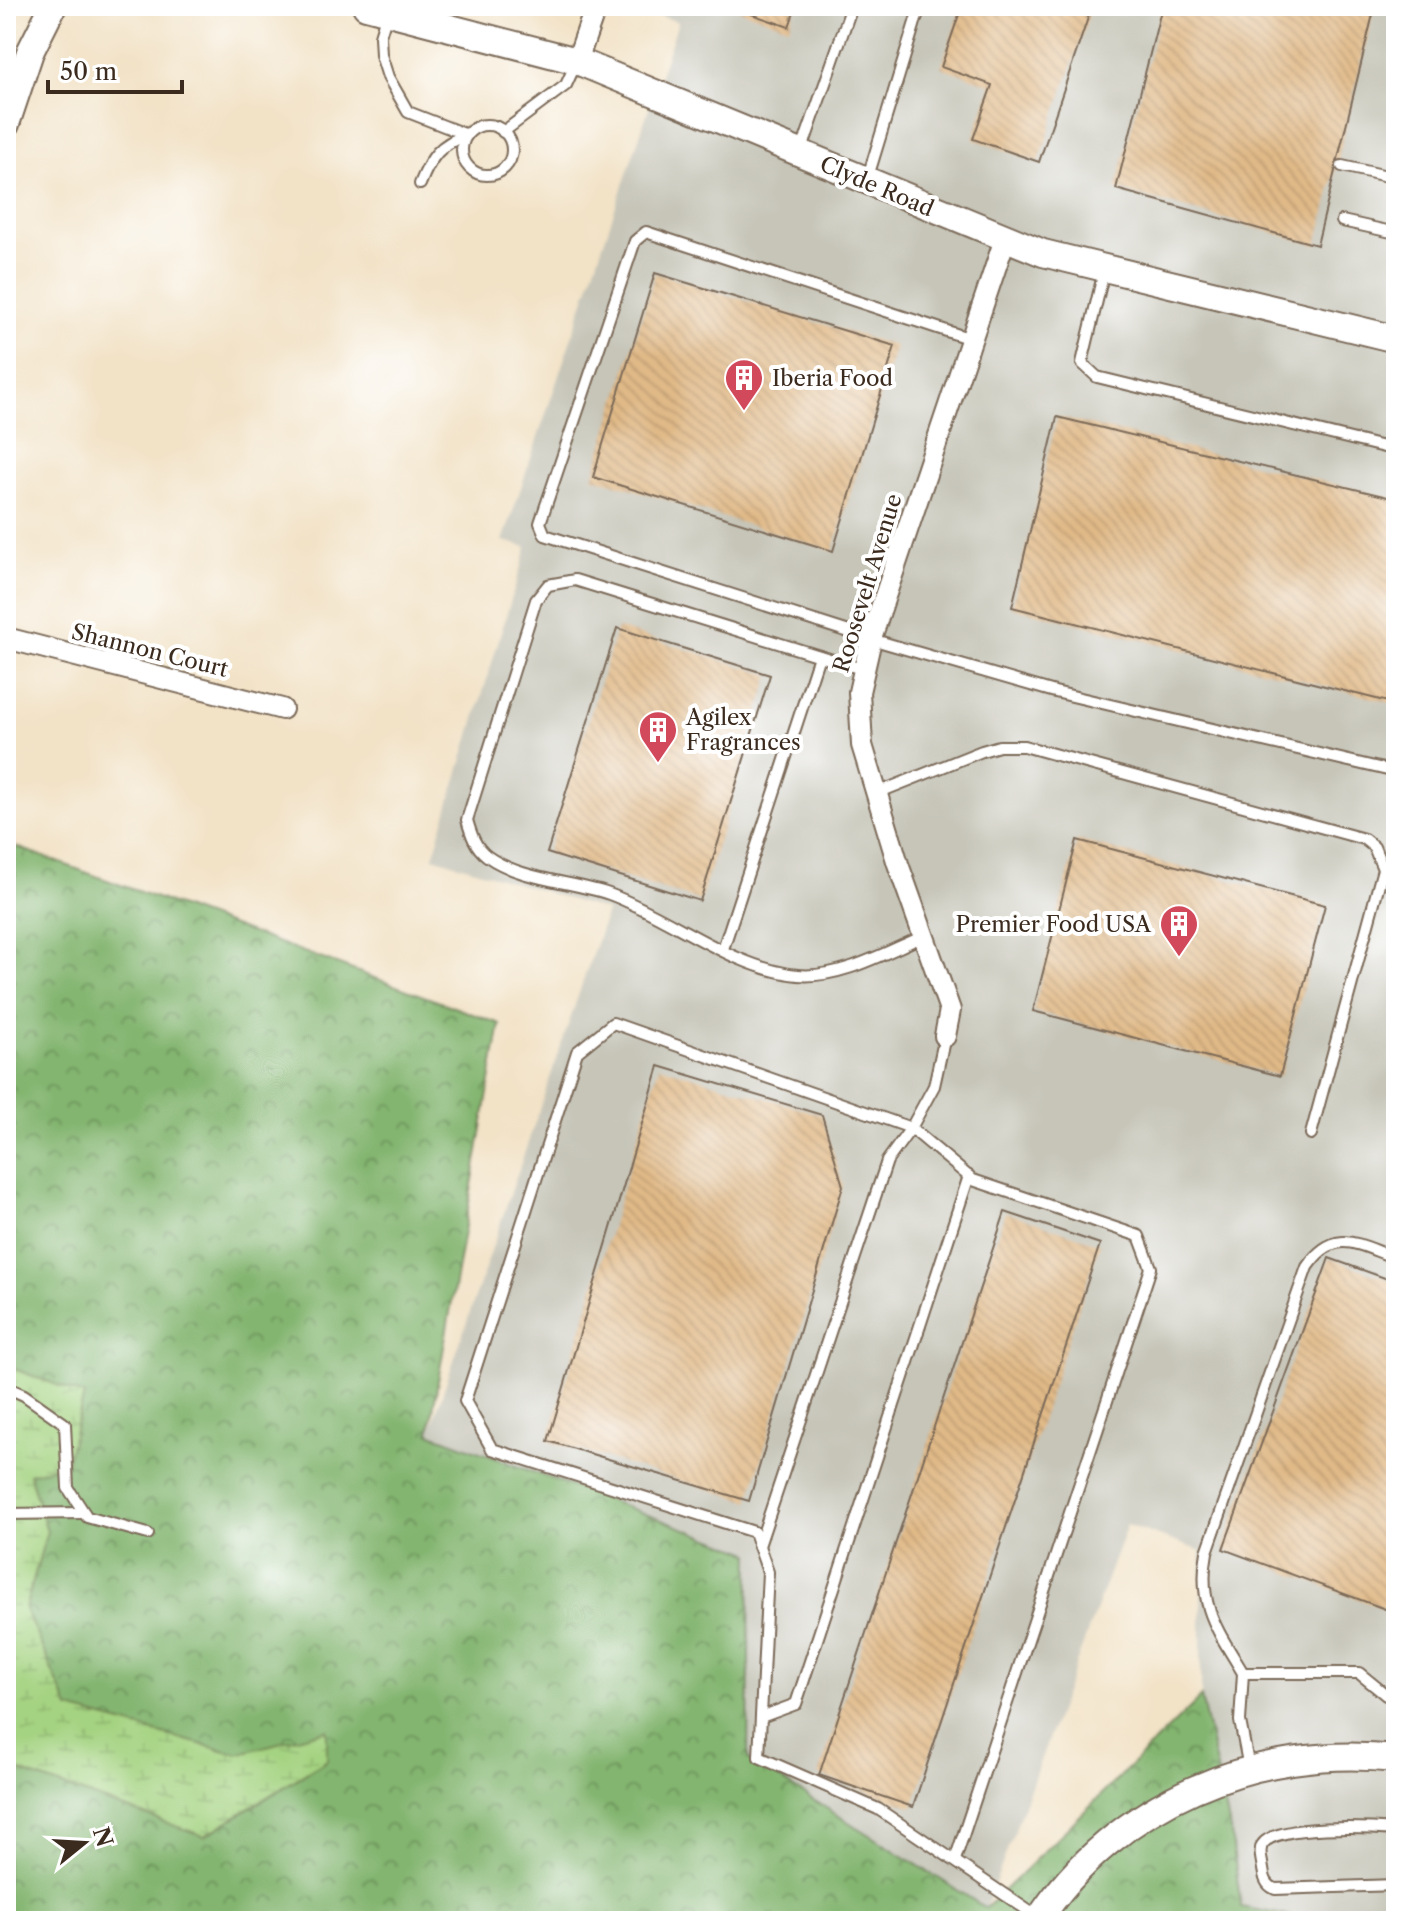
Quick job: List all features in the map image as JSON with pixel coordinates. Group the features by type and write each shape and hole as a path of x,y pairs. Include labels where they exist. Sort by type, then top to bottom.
{"street":[{"path":"6,124 30,52 53,6"},
{"path":"577,61 596,6"},
{"name":"Clyde Road","path":"377,9 577,61 1005,239 1104,269 1396,339"},
{"name":"Roosevelt Avenue","path":"945,1036 950,1010 862,745 859,692 871,639 1005,239"},
{"name":"Shannon Court","path":"6,638 282,709"},
{"path":"1038,1920 1093,1855 1193,1788 1249,1768 1307,1757 1396,1759"}],"lane":[{"path":"800,154 852,6"},
{"path":"867,182 920,6"},
{"path":"377,9 381,55 388,77 408,112 467,135"},
{"path":"503,132 566,85 577,61"},
{"path":"420,184 430,158 445,142 467,135 481,126 503,132 509,139 511,155 503,169 488,175 467,166 462,150 467,135"},
{"path":"1342,166 1396,178"},
{"path":"1342,221 1396,233"},
{"path":"971,339 646,232 635,241 550,493 540,523 545,535 871,639 1055,692 1396,772"},
{"path":"1104,269 1082,363 1097,377 1396,450"},
{"path":"865,670 575,580 548,585 536,600 467,820 472,839 485,855 504,865 610,895 767,970 800,976 831,973 924,936"},
{"path":"723,949 819,656"},
{"path":"877,793 990,748 1024,746 1364,839 1381,858 1383,869 1311,1134"},
{"path":"955,1860 1151,1268 1139,1236 969,1176 911,1128 613,1023 577,1052 465,1401 492,1449 754,1532 768,1572 759,1757 878,1809 1038,1920"},
{"path":"759,1546 887,1161 911,1128 934,1086 945,1036"},
{"path":"761,1717 796,1704 969,1176"},
{"path":"1249,1768 1240,1721 1243,1673 1212,1621 1203,1597 1207,1552 1307,1267 1316,1253 1331,1242 1348,1241 1396,1258"},
{"path":"6,1387 35,1402 65,1424 69,1448 68,1488 84,1513"},
{"path":"6,1514 84,1513 148,1534"},
{"path":"1243,1673 1359,1673 1386,1695 1396,1698"},
{"path":"1396,1830 1351,1827 1289,1834 1272,1837 1263,1843 1260,1852 1264,1878 1275,1889 1396,1885"}],"shaded area":[{"path":"630,6 1396,6 1396,1921 1316,1921 1241,1907 1231,1833 1201,1697 1201,1551 1127,1525 986,1908 747,1759 750,1553 429,1433 607,911 433,857 527,547 503,541 678,22"}],"green space":[{"path":"6,843 500,1024 429,1433 750,1553 748,1759 986,1908 1201,1697 1231,1833 1241,1907 1316,1921 6,1921 6,1766 205,1836 326,1761 327,1731 237,1754 69,1709 25,1609 47,1531 29,1473 84,1396 6,1366"},
{"path":"6,1366 84,1395 66,1464 29,1474 47,1531 25,1609 69,1709 237,1754 327,1730 327,1760 204,1836 6,1766"}],"building":[{"path":"728,6 796,6 789,27"},
{"path":"962,6 1092,6 1039,162 973,139 992,85 941,67"},
{"path":"1162,6 1375,6 1317,245 1116,189"},
{"name":"Iberia Food","path":"655,273 895,346 833,551 593,477"},
{"path":"1057,417 1396,499 1396,704 1012,607"},
{"name":"Agilex Fragrances","path":"617,628 770,675 700,901 547,853"},
{"name":"Premier Food USA","path":"1077,840 1325,905 1280,1076 1033,1011"},
{"path":"659,1066 822,1115 843,1186 749,1501 548,1441"},
{"path":"1005,1212 1100,1244 913,1807 819,1775"},
{"path":"1329,1258 1396,1282 1396,1613 1223,1549"}],"place":[{"name":"Iberia Food","path":"744,412"},
{"name":"Agilex Fragrances","path":"658,764"},
{"name":"Premier Food USA","path":"1179,958"}]}
